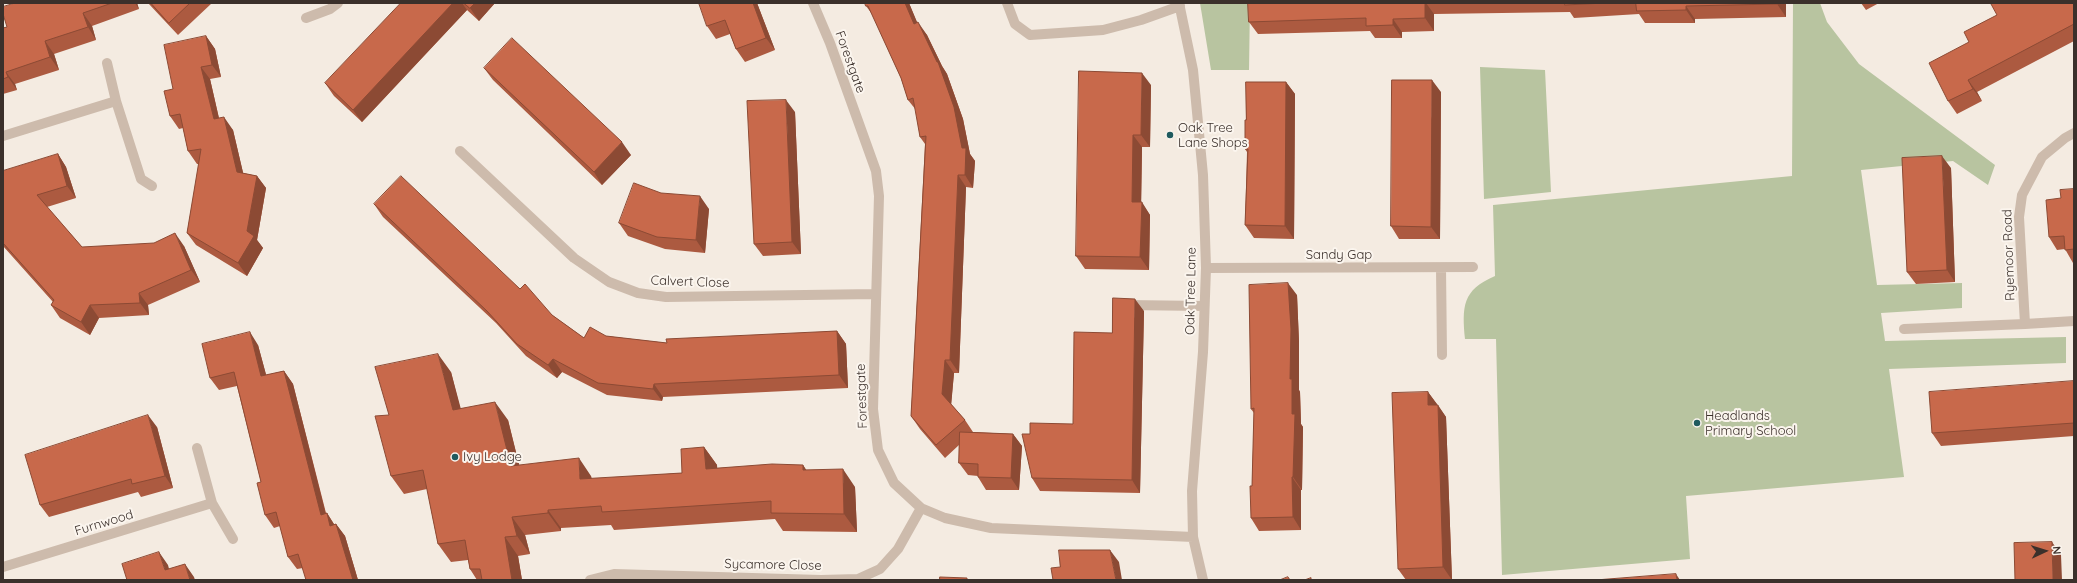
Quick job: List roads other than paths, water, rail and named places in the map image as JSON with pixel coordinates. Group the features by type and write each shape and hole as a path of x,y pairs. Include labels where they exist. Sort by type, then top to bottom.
{"street":[{"path":"306,18 330,9 338,3"},
{"name":"Forestgate","path":"813,3 830,43 876,171 879,196 875,294 873,409 878,450 894,483 921,508 945,518 991,528 1193,537"},
{"path":"1008,3 1015,24 1030,35 1103,30 1141,20 1180,4"},
{"name":"Oak Tree Lane","path":"1180,4 1193,70 1203,175 1206,268 1202,374 1192,491 1193,537 1203,580"},
{"path":"107,63 116,100 141,179 152,186"},
{"path":"3,136 116,100"},
{"name":"Ryemoor Road","path":"2025,324 2019,217 2022,195 2042,157 2065,138 2074,134"},
{"name":"Calvert Close","path":"460,151 574,258 609,282 638,293 666,297 875,294"},
{"name":"Sandy Gap","path":"1206,268 1473,267"},
{"path":"1441,268 1442,355"},
{"path":"1116,304 1204,306"},
{"path":"1904,329 2074,321"},
{"path":"197,448 212,503 233,539"},
{"name":"Furnwood","path":"3,567 212,503"},
{"name":"Sycamore Close","path":"590,580 614,574 821,580 858,578 880,569 898,549 921,508"}],"place":[{"name":"Oak Tree Lane Shops","path":"1170,135"},
{"name":"Headlands Primary School","path":"1697,423"},
{"name":"Ivy Lodge","path":"455,457"}]}
